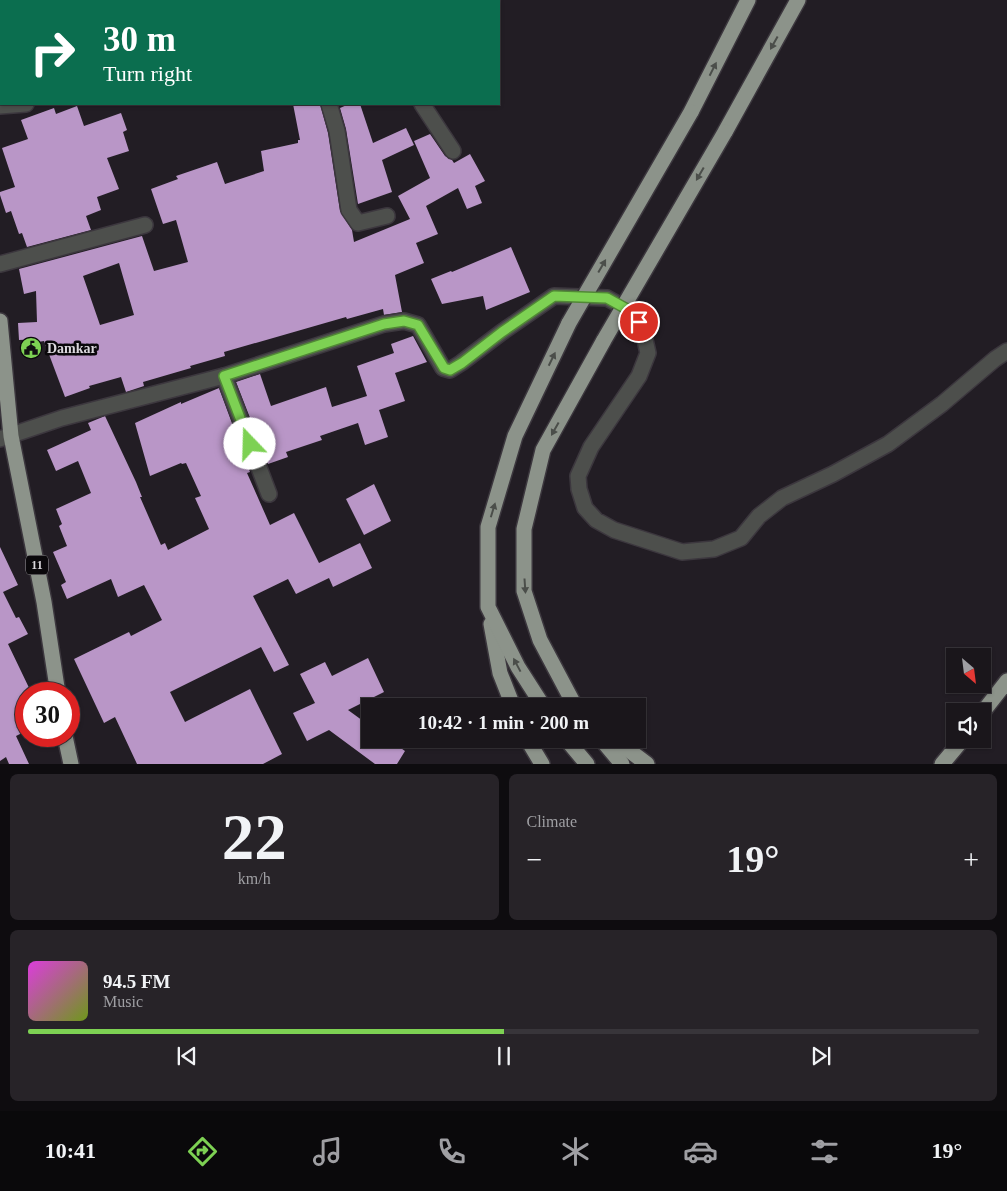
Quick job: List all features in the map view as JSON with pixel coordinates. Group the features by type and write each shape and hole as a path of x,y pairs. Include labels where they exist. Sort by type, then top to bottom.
{"highway":[{"path":"510,698 500,673 488,607 488,527 515,436 569,323 691,112 748,0"},
{"path":"571,698 540,640 524,591 524,529 543,450 798,0"},
{"name":"11","path":"0,321 6,438 44,602 56,682"},
{"path":"488,607 518,667 537,698"},
{"path":"990,703 1007,681"},
{"path":"67,747 71,764"},
{"path":"532,748 542,764"},
{"path":"573,748 586,764"},
{"path":"609,748 622,764"},
{"path":"626,748 647,764"},
{"path":"942,764 955,748"}],"street":[{"path":"0,106 13,105"},
{"path":"329,105 340,146 349,210 358,223 387,216"},
{"path":"423,105 453,151"},
{"path":"0,264 145,225"},
{"path":"6,438 62,418 224,376 384,324 404,321 418,325 444,368 450,370 554,296 607,298 634,313 644,331 648,352 638,376 591,447 578,476 579,489 585,508 596,520 614,530 682,552 714,549 741,538 759,516 782,498 833,474 888,444 942,404 995,358 1007,351"},
{"path":"224,376 269,494"}],"building":[{"path":"293,105 320,105 328,133 340,211 352,230 354,242 410,219 398,196 430,178 414,141 430,134 445,156 454,163 470,154 485,181 475,186 482,203 467,209 458,188 426,206 438,234 416,243 424,263 395,275 402,312 384,315 383,309 347,319 346,317 224,352 225,356 143,382 144,386 126,392 121,377 89,386 90,388 65,397 44,341 38,342 38,339 19,340 18,323 37,322 36,291 24,294 19,269 142,236 154,271 188,262 176,220 163,224 151,189 178,179 176,176 217,162 225,184 264,171 261,151 298,143 298,140 300,140","holes":["119,263 134,315 100,325 83,276"]},
{"path":"347,105 360,105 373,143 406,128 414,145 382,160 392,192 358,204 346,129 340,108"},
{"path":"77,106 84,126 121,113 127,130 123,132 129,151 107,158 119,189 97,197 101,210 86,216 91,230 27,247 22,233 19,234 11,211 6,213 0,195 0,192 15,187 2,148 28,139 21,120 54,108 56,114"},
{"path":"511,247 530,292 486,310 483,296 442,304 431,279"},
{"path":"413,336 427,362 395,373 405,401 379,410 388,437 365,445 358,423 320,436 322,440 286,452 288,457 268,464 236,382 260,374 271,406 326,387 332,407 367,396 357,366 394,353 391,344"},
{"path":"219,388 250,472 247,473 270,525 294,513 319,563 360,543 372,568 333,587 329,578 296,594 288,579 253,596 289,665 274,672 261,647 170,692 185,722 250,689 282,754 263,764 137,764 115,717 104,723 74,659 129,632 131,636 162,620 144,585 118,597 111,579 67,599 61,585 66,582 53,552 67,546 59,526 62,524 56,509 91,493 78,461 56,471 47,450 91,430 88,423 105,416 136,482 142,497 140,497 161,545 165,543 168,550 209,529 195,498 201,496 186,463 181,463 150,476 135,423 181,402 181,404"},
{"path":"374,484 391,521 364,535 346,499"},
{"path":"0,547 18,585 3,592 16,618 19,617 28,634 8,644 26,682 15,682 15,747 21,747 29,764 9,764 6,757 0,761"},
{"path":"368,658 384,692 372,698 361,698 361,704 348,710 361,719 361,748 401,748 405,751 397,764 375,764 329,730 307,741 293,713 315,703 300,674 325,662 332,676"}],"place":[{"name":"Damkar","path":"31,348"}],"route":[{"path":"250,444 224,376 384,324 404,321 418,325 444,368 450,370 554,296 607,298 634,313 639,322"}]}
